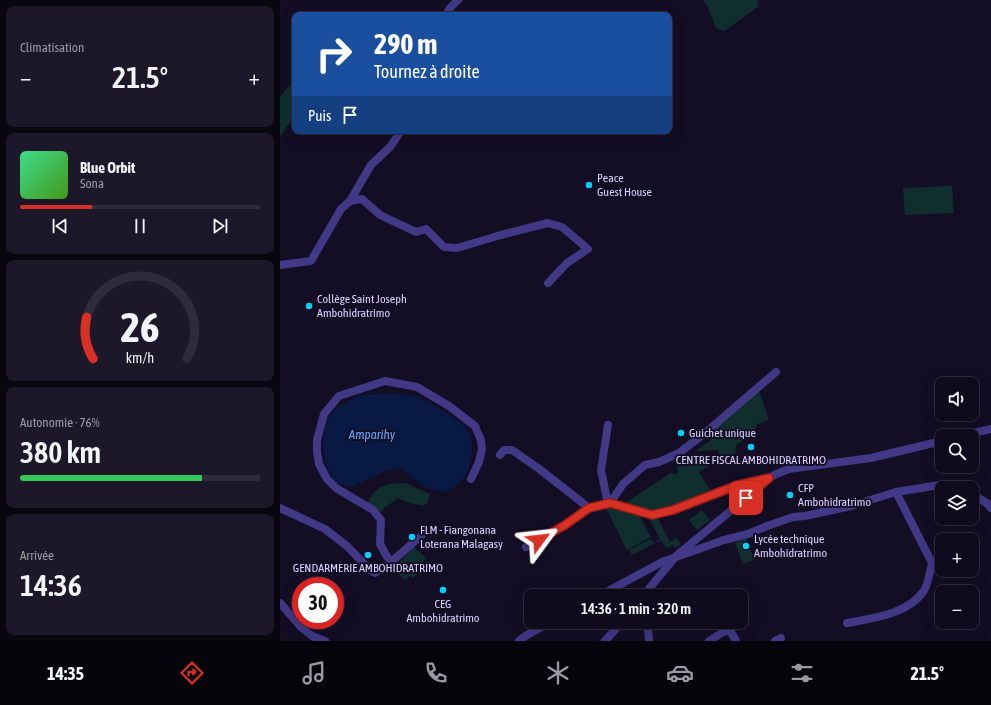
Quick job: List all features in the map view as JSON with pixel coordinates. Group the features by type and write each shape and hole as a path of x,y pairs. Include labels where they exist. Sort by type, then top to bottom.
{"street":[{"path":"448,12 458,0"},
{"path":"280,265 311,260 341,209 350,201 371,165 390,147 399,134"},
{"path":"350,201 362,198 380,215 416,232 426,229 444,247 457,248 548,223 562,227 588,249 567,263 548,282"},
{"path":"609,504 623,484 645,465 659,462 679,453 706,433 776,372"},
{"path":"391,562 380,544 381,520 373,510 336,488 327,479 320,464 316,440 324,414 340,396 385,381 417,387 449,406 475,426 481,440 482,449 479,462 471,479"},
{"path":"979,430 991,424"},
{"path":"608,425 601,470 609,504"},
{"path":"979,431 991,429"},
{"path":"526,547 565,525 589,508 609,504 652,515 673,510 738,485 769,478 789,469 871,458 935,443"},
{"path":"500,455 504,450 512,450 544,472 589,508"},
{"path":"649,589 676,556 769,478"},
{"path":"612,589 676,556 699,550 724,540 748,534 793,517 805,516 851,506 896,492 935,486"},
{"path":"847,623 881,617 908,606 924,592 932,563 896,492"},
{"path":"979,498 988,504 991,508"},
{"path":"280,508 325,529 347,546 371,571 375,573 391,562 421,536"},
{"path":"280,603 312,636 325,641"},
{"path":"519,641 539,629"},
{"path":"605,641 616,629"},
{"path":"648,629 649,641"},
{"path":"709,641 730,630 736,641"}],"green space":[{"path":"703,0 757,0 758,7 724,31 716,28 708,7"},
{"path":"292,82 292,119 280,137 280,97"},
{"path":"952,186 954,213 905,215 903,188"},
{"path":"759,391 769,420 757,424 754,435 736,445 735,461 724,465 718,450 696,451 711,440 705,433"},
{"path":"715,456 718,459 717,461 699,472 711,492 676,506 657,511 639,510 624,504 671,473 677,474 678,462 685,457"},
{"path":"405,483 430,494 428,501 424,506 412,504 398,498 384,508 382,512 371,507 368,502 371,496 379,488 393,484"},
{"path":"613,507 640,517 651,537 627,550 606,508"},
{"path":"702,510 710,520 697,530 689,520"},
{"path":"656,515 670,542 677,538 681,545 675,548 673,545 666,548 661,540 632,555 629,550 651,539 653,543 660,539 649,518"},
{"path":"746,538 754,560 743,564 735,543"},
{"path":"414,547 426,558 420,565 422,568 413,578 410,576 405,580 393,569"}],"water":[{"name":"Amparihy","path":"360,395 410,395 416,397 440,409 467,429 470,433 472,443 471,461 466,473 455,487 444,492 427,488 402,469 388,470 351,487 334,482 326,464 323,446 326,422 335,409"}],"place":[{"name":"Peace Guest House","path":"589,185"},
{"name":"Collège Saint Joseph Ambohidratrimo","path":"309,306"},
{"name":"Guichet unique","path":"681,433"},
{"name":"CENTRE FISCAL AMBOHIDRATRIMO","path":"751,447"},
{"name":"CFP Ambohidratrimo","path":"790,495"},
{"name":"FLM - Fiangonana Loterana Malagasy","path":"412,537"},
{"name":"Lycée technique Ambohidratrimo","path":"746,546"},
{"name":"GENDARMERIE AMBOHIDRATRIMO","path":"368,555"},
{"name":"CEG Ambohidratrimo","path":"443,590"}],"route":[{"path":"539,540 565,525 589,508 610,503 652,515 673,510 738,485 769,478 746,498"}]}
